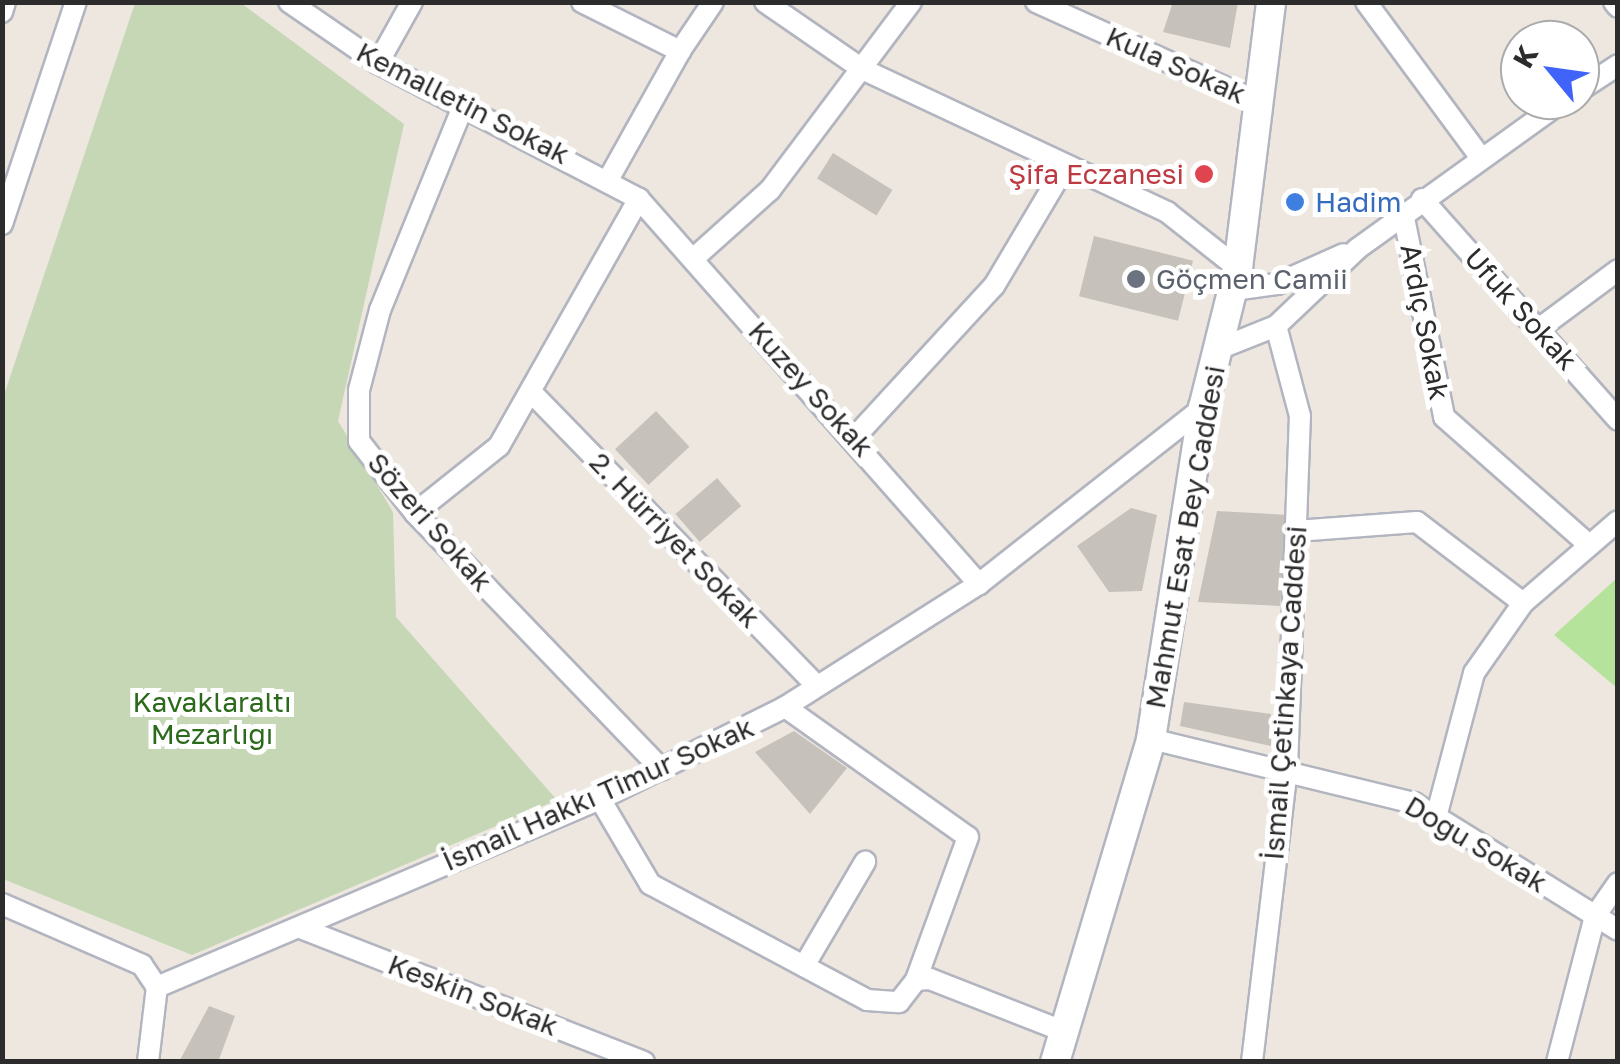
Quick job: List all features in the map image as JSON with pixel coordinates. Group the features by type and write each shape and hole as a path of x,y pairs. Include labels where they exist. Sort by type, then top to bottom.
{"street":[{"path":"2,12 5,2"},
{"path":"2,224 76,2"},
{"name":"Kemalletin Sokak","path":"289,2 378,64 639,199"},
{"path":"378,64 412,2"},
{"path":"582,2 680,51"},
{"path":"608,180 680,51 713,2"},
{"path":"765,2 862,69 1064,168 1167,212 1236,279 1277,284 1358,248"},
{"path":"693,258 770,190 911,2"},
{"name":"Kula Sokak","path":"1036,2 1260,102"},
{"name":"Mahmut Esat Bey Caddesi","path":"1055,1062 1151,738 1203,408 1236,279 1271,2"},
{"path":"1366,2 1479,155"},
{"name":"Sözeri Sokak","path":"462,108 380,310 356,415 358,442 415,513 662,770"},
{"path":"1216,350 1276,326 1358,248 1479,155 1533,120"},
{"path":"854,437 994,286 1064,168"},
{"path":"415,513 498,446 533,394 639,199"},
{"name":"Kuzey Sokak","path":"639,199 854,437 979,584"},
{"name":"Ufuk Sokak","path":"1422,199 1618,420"},
{"name":"Ardıç Sokak","path":"1403,213 1444,417 1589,545"},
{"path":"1540,328 1618,270"},
{"name":"İsmail Çetinkaya Caddesi","path":"1252,1062 1287,768 1300,416 1276,326"},
{"name":"2. Hürriyet Sokak","path":"533,394 817,686"},
{"name":"İsmail Hakkı Timur Sokak","path":"157,987 303,929 600,799 785,708 979,584 1203,408"},
{"path":"1436,816 1474,673 1523,603 1618,521"},
{"path":"1296,531 1417,522 1523,603"},
{"path":"600,799 650,884 867,1000 898,1002 916,980 968,837 785,708"},
{"name":"Doğu Sokak","path":"1151,738 1350,780 1436,816 1618,930"},
{"path":"804,966 864,862"},
{"path":"1557,1062 1595,916 1618,884"},
{"path":"2,904 142,965 157,987 148,1062"},
{"name":"Keskin Sokak","path":"303,929 621,1058 644,1062"},
{"path":"916,980 1065,1032"}],"green space":[{"name":"Kavaklaraltı Mezarlığı","path":"135,3 241,3 404,124 338,421 393,512 396,617 557,800 192,955 3,879 3,398"},
{"path":"1617,578 1618,687 1617,688 1554,635"}],"building":[{"path":"1173,2 1238,2 1230,48 1163,32"},
{"path":"833,153 892,190 876,216 817,178"},
{"name":"Göçmen Camii","path":"1094,236 1193,261 1178,321 1079,296"},
{"path":"656,411 689,447 648,485 615,449"},
{"path":"717,478 741,506 700,542 675,514"},
{"path":"1131,508 1157,515 1142,591 1109,592 1077,546"},
{"path":"1217,511 1290,515 1280,606 1198,602"},
{"path":"1184,702 1271,714 1271,746 1180,726"},
{"path":"794,731 847,768 810,814 755,752"},
{"path":"209,1006 235,1016 218,1062 180,1060"}],"place":[{"name":"Şifa Eczanesi","path":"1204,174"},
{"name":"Hadim","path":"1295,202"},
{"name":"Göçmen Camii","path":"1136,279"}]}
